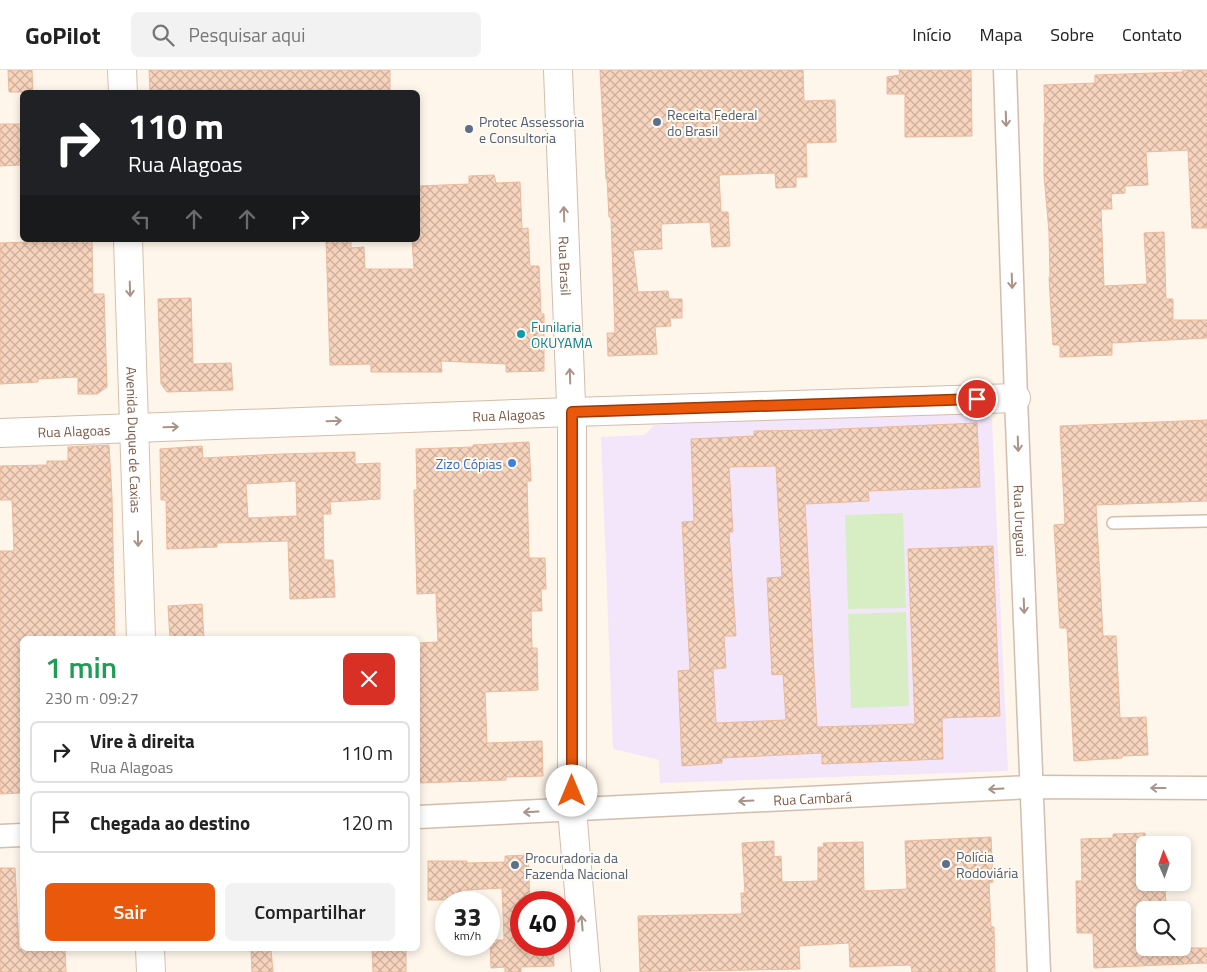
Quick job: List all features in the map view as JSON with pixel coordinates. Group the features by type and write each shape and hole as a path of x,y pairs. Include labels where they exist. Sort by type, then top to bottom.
{"street":[{"path":"122,70 123,90"},
{"name":"Rua Brasil","path":"558,70 572,412 572,810 586,972"},
{"name":"Rua Uruguai","path":"1005,70 1039,972"},
{"name":"Avenida Duque de Caxias","path":"128,242 141,636"},
{"name":"Rua Alagoas","path":"0,433 1016,398"},
{"name":"Rua Cambará","path":"420,817 1031,787 1207,788"},
{"path":"0,836 20,835"},
{"path":"150,951 151,972"}],"lane":[{"path":"1113,523 1207,521"}],"shaded area":[{"path":"980,410 992,419 1008,771 660,783 659,760 613,749 601,437 645,435 654,425"}],"green space":[{"path":"903,513 906,608 848,609 845,515"},
{"path":"906,612 909,706 851,708 848,614"}],"building":[{"path":"8,70 32,70 33,90 9,92"},
{"path":"149,70 390,70 390,90 150,90"},
{"path":"600,70 803,70 804,101 835,100 836,142 806,143 807,177 796,177 796,187 776,188 775,173 719,175 721,212 728,212 730,246 712,247 710,222 661,224 662,249 633,250 638,292 668,291 669,299 682,299 682,318 670,318 671,326 655,327 657,354 608,356 607,333 615,333 611,217 609,217 606,179"},
{"path":"899,70 971,70 972,136 905,137 905,94 887,94 887,77 900,75"},
{"path":"1183,70 1207,70 1207,228 1192,228 1188,150 1146,152 1148,185 1125,186 1125,193 1111,194 1112,209 1101,209 1104,286 1147,284 1144,233 1164,232 1166,299 1173,299 1173,320 1207,320 1207,338 1112,343 1112,355 1060,357 1060,345 1053,345 1049,277 1049,232 1044,175 1044,85 1095,83 1095,75 1183,72"},
{"path":"0,124 20,124 20,165 0,166"},
{"path":"494,175 496,183 520,182 522,229 528,228 530,266 539,266 541,314 544,314 544,371 506,372 506,364 441,361 442,372 371,372 371,364 330,365 326,242 351,242 351,248 364,247 365,269 414,269 412,242 420,242 420,186 469,184 469,176"},
{"path":"92,242 93,294 104,294 107,387 97,394 78,394 78,377 38,379 38,382 0,384 0,243"},
{"path":"191,298 193,364 231,363 233,390 167,392 161,384 158,299"},
{"path":"1207,420 1207,501 1096,505 1103,636 1116,636 1120,718 1146,717 1148,755 1074,761 1067,628 1060,628 1054,525 1065,524 1060,426"},
{"path":"977,423 980,487 868,491 869,501 805,504 817,727 915,724 908,549 993,546 1000,716 942,718 943,759 822,764 822,753 722,758 722,763 682,766 678,671 690,670 682,522 694,521 691,439 754,436 754,431","holes":["776,466 782,577 767,578 772,675 783,674 786,720 716,723 713,669 726,668 724,636 736,636 729,532 733,532 729,467"]},
{"path":"529,442 531,481 527,481 529,558 545,558 546,589 541,589 542,611 531,611 532,648 537,648 538,690 485,692 487,743 542,741 543,776 506,777 506,780 420,783 420,643 438,642 436,593 417,594 414,490 417,490 416,449 473,447 473,445"},
{"path":"109,445 115,636 20,636 20,793 0,794 0,551 14,551 12,500 0,500 0,466 47,465 47,461 68,461 68,447"},
{"path":"202,446 203,458 355,452 355,464 380,463 380,499 330,502 331,514 323,514 324,560 333,560 335,597 290,599 288,541 217,543 217,547 167,549 166,500 161,500 160,449","holes":["296,481 297,516 248,518 246,484"]},
{"path":"202,604 204,636 170,636 168,606"},
{"path":"1145,833 1145,836 1136,836 1136,891 1165,891 1166,901 1136,901 1136,956 1191,956 1191,948 1207,948 1207,963 1094,968 1093,933 1077,933 1076,881 1082,881 1081,839 1113,838 1113,834"},
{"path":"991,837 993,882 989,883 991,927 994,927 995,972 912,972 911,965 850,967 849,943 799,946 800,969 640,972 638,916 742,914 741,893 745,893 742,843 774,841 774,857 781,856 782,882 818,881 818,847 824,847 823,843 863,842 864,891 907,889 905,841"},
{"path":"528,855 530,891 510,891 510,956 554,956 554,966 521,967 521,972 505,972 505,967 491,968 491,956 500,956 500,940 504,940 502,888 435,891 435,900 428,900 428,861 505,862 505,856"},
{"path":"0,868 15,868 19,949 20,951 65,951 66,972 0,972"},
{"path":"251,951 271,951 273,972 252,972"},
{"path":"372,951 406,951 406,972 373,972"}],"place":[{"name":"Receita Federal do Brasil","path":"657,122"},
{"name":"Protec Assessoria e Consultoria","path":"469,129"},
{"name":"Funilaria OKUYAMA","path":"521,334"},
{"name":"Zizo Cópias","path":"512,463"},
{"name":"Polícia Rodoviária","path":"946,864"},
{"name":"Procuradoria da Fazenda Nacional","path":"515,865"}],"route":[{"path":"572,791 572,412 977,399"}]}
